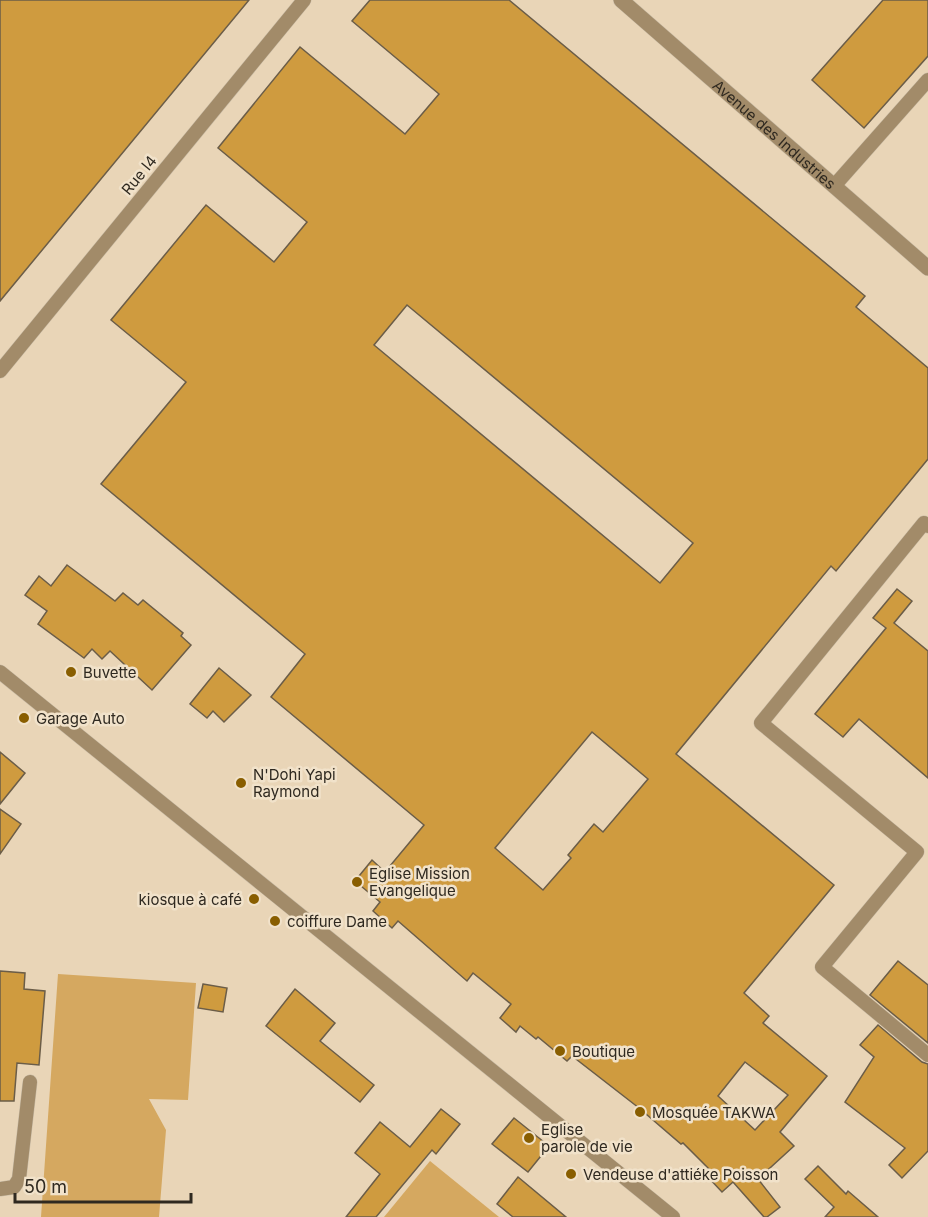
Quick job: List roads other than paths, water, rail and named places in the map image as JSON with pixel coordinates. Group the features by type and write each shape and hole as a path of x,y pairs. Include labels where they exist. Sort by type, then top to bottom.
{"street":[{"name":"Avenue des Industries","path":"621,0 928,268"}],"lane":[{"name":"Rue I4","path":"0,371 304,0"},
{"path":"834,186 928,80"},
{"path":"928,526 924,523 761,723 917,852 822,967 928,1055"},
{"path":"0,672 673,1217"},
{"path":"0,1189 14,1187 19,1179 30,1082"}],"place":[{"name":"Buvette","path":"71,672"},
{"name":"Garage Auto","path":"24,718"},
{"name":"N'Dohi Yapi Raymond","path":"241,783"},
{"name":"Eglise Mission Evangelique","path":"357,882"},
{"name":"kiosque à café","path":"254,899"},
{"name":"coiffure Dame","path":"275,921"},
{"name":"Boutique","path":"560,1051"},
{"name":"Mosquée TAKWA","path":"640,1112"},
{"name":"Eglise parole de vie","path":"529,1138"},
{"name":"Vendeuse d'attiéke Poisson","path":"571,1174"}]}
